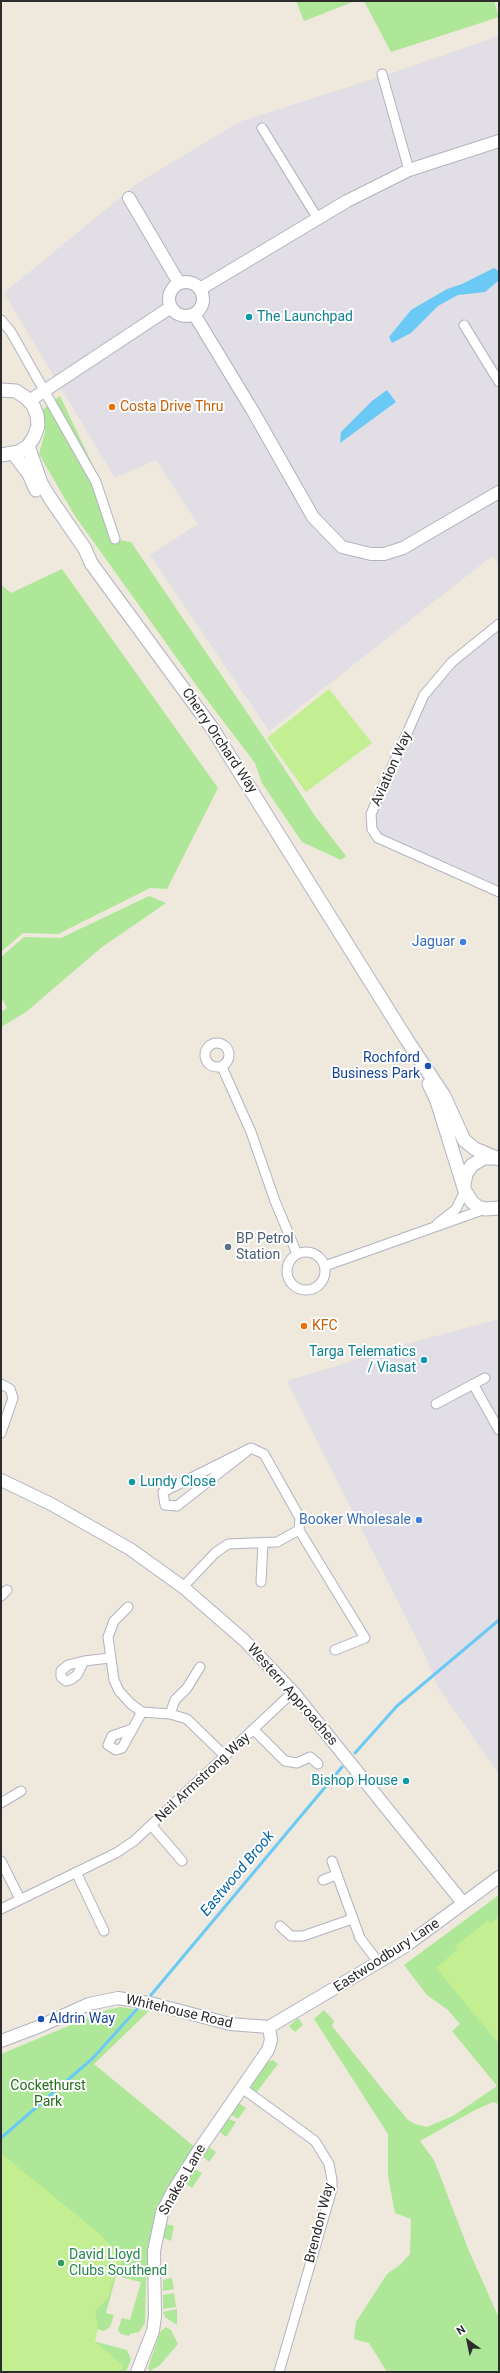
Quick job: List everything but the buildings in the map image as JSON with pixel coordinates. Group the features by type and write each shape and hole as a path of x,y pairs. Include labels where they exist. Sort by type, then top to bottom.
{"main road":[{"path":"1,390 16,391 29,401 37,415 38,426 34,437 28,446 7,455 29,474 44,504 80,553 91,563"},
{"name":"Cherry Orchard Way","path":"28,446 41,483 85,549 91,563 212,728 407,1040 444,1096 464,1140 475,1149 497,1158"},
{"name":"Cherry Orchard Way","path":"407,1040 437,1101 465,1188 472,1202 485,1209"},
{"name":"Cherry Orchard Way","path":"465,1188 466,1174 472,1165 484,1158 497,1158"},
{"path":"485,1209 499,1208"}],"street":[{"path":"382,74 409,170"},
{"path":"262,128 318,219"},
{"path":"200,289 347,201 409,170 499,141"},
{"path":"129,198 179,283"},
{"path":"190,282 200,289 203,299 202,305 194,314 179,314 171,307 169,296 171,290 179,283 190,282"},
{"path":"29,401 171,307"},
{"path":"194,314 254,413 313,517 342,547 370,554 384,554 403,548 499,492"},
{"path":"1,320 12,332 96,482 115,539"},
{"path":"464,325 499,381"},
{"name":"Aviation Way","path":"499,624 452,662 424,695 372,814 372,829 378,838 499,892"},
{"path":"222,1067 251,1132 275,1201 297,1254"},
{"path":"431,1228 456,1208 465,1188"},
{"path":"325,1266 485,1209"},
{"path":"303,1252 314,1253 319,1256 325,1266 325,1272 321,1283 311,1289 300,1289 291,1282 287,1272 290,1261 297,1254 303,1252"},
{"path":"436,1404 485,1378"},
{"path":"1,1384 10,1389 13,1398 1,1433"},
{"path":"473,1384 499,1430"},
{"path":"251,1448 177,1506 164,1505 163,1492 251,1448"},
{"path":"251,1448 264,1454 300,1518 299,1530 365,1638 335,1650"},
{"name":"Western Approaches","path":"1,1480 51,1504 120,1543 183,1587 245,1641 294,1692 463,1904"},
{"path":"183,1587 221,1547 235,1543 277,1542 299,1530"},
{"path":"261,1582 263,1542"},
{"path":"128,1607 114,1621 109,1631 110,1658 114,1680 119,1691 131,1704 142,1712 180,1715 192,1722 225,1756"},
{"path":"84,1661 110,1658"},
{"path":"170,1714 175,1700 187,1688 200,1667"},
{"name":"Neil Armstrong Way","path":"1,1909 125,1848 152,1826 294,1692"},
{"path":"132,1729 142,1712"},
{"name":"Neil Armstrong Way","path":"254,1730 285,1761 297,1763 310,1757 318,1764"},
{"path":"1,1803 21,1791"},
{"name":"Neil Armstrong Way","path":"152,1826 182,1861"},
{"path":"1,1861 20,1899"},
{"path":"332,1861 360,1938 379,1963"},
{"path":"76,1872 104,1931"},
{"path":"323,1880 336,1875"},
{"name":"Eastwoodbury Lane","path":"269,2027 379,1963 499,1877"},
{"path":"280,1926 291,1936 303,1936 352,1919"},
{"name":"Whitehouse Road","path":"1,2041 38,2027 89,2004 118,1998 146,2002 230,2024 269,2027"},
{"name":"Snakes Lane","path":"137,2372 153,2331 155,2316 154,2251 162,2213 199,2150 270,2045 269,2027"},
{"name":"Brendon Way","path":"242,2088 315,2141 326,2156 331,2175 332,2189 279,2372"}],"shaded area":[{"path":"499,36 499,564 492,556 269,731 150,555 198,524 156,460 115,478 4,293 138,183 239,122 398,71"},
{"path":"499,624 499,892 378,838 371,814 424,695 452,662"},
{"path":"499,1319 499,1774 438,1687 426,1657 287,1381 407,1344"}],"green space":[{"path":"296,1 355,1 304,21"},
{"path":"364,1 494,1 499,17 391,52"},
{"path":"60,396 97,474 93,486 109,538 131,542 269,745 315,816 346,856 341,860 302,842 262,783 255,763 204,696 75,516 39,454 45,432 41,411"},
{"path":"62,569 218,788 167,889 150,888 58,934 23,933 1,952 1,585 11,593"},
{"path":"329,689 372,743 306,792 267,738"},
{"path":"149,896 166,903 102,947 26,1012 1,1027 1,1012 7,1008 1,997 1,957 24,937 61,938"},
{"path":"499,1895 499,2104 493,2102 475,2110 420,2141 434,2160 469,2251 499,2318 499,2372 387,2372 369,2343 354,2339 356,2322 387,2274 400,2265 410,2254 411,2219 395,2213 388,2176 388,2134 314,2019 324,2010 334,2021 332,2026 408,2120 415,2124 427,2127 453,2116 497,2086 452,2031 460,2024 448,2010 427,1995 404,1965"},
{"path":"499,1916 499,2044 436,1968 457,1950 455,1947 488,1920 491,1923"},
{"name":"Cockethurst Park","path":"120,2007 149,2011 94,2064 196,2148 150,2243 146,2281 145,2323 139,2332 130,2334 129,2336 121,2334 118,2330 122,2318 130,2320 141,2282 116,2276 106,2313 114,2315 110,2327 104,2331 89,2327 1,2241 1,2054 107,2010"},
{"path":"298,2018 303,2025 295,2032 289,2026"},
{"path":"273,2060 278,2064 256,2093 251,2088 252,2083 267,2062"},
{"path":"237,2102 246,2108 238,2119 231,2115"},
{"path":"227,2118 236,2122 226,2137 219,2131"},
{"path":"209,2147 216,2152 209,2162 203,2157"},
{"name":"David Lloyd Clubs Southend","path":"3,2155 101,2235 123,2260 115,2273 108,2298 95,2311 98,2329 95,2342 124,2366 119,2372 1,2372 1,2157"},
{"path":"194,2169 202,2173 192,2188 185,2183"},
{"path":"166,2224 174,2226 171,2241 162,2237"},
{"path":"172,2278 174,2289 163,2291 163,2280"},
{"path":"174,2293 176,2307 163,2309 163,2295"},
{"path":"177,2309 177,2325 165,2317 163,2312"},
{"path":"166,2327 171,2330 178,2344 160,2365 150,2371 148,2368 160,2332"},
{"path":"81,2338 127,2350 131,2359 126,2372 117,2372"}],"water":[{"path":"494,268 499,271 498,281 485,292 458,295 438,306 411,333 392,343 389,337 411,310 447,289 462,284"},
{"path":"387,390 396,402 340,443 341,432 372,401"}],"waterway":[{"name":"Eastwood Brook","path":"355,1753 397,1706 499,1620"},
{"name":"Eastwood Brook","path":"151,1995 342,1767"},
{"name":"Eastwood Brook","path":"1,2138 93,2058 138,2008"}],"place":[{"name":"The Launchpad","path":"249,317"},
{"name":"Costa Drive Thru","path":"112,407"},
{"name":"Jaguar","path":"463,942"},
{"name":"Rochford Business Park","path":"428,1066"},
{"name":"BP Petrol Station","path":"228,1247"},
{"name":"KFC","path":"304,1326"},
{"name":"Targa Telematics / Viasat","path":"424,1360"},
{"name":"Lundy Close","path":"132,1482"},
{"name":"Booker Wholesale","path":"419,1520"},
{"name":"Bishop House","path":"406,1781"},
{"name":"Aldrin Way","path":"41,2019"},
{"name":"David Lloyd Clubs Southend","path":"61,2263"}]}
